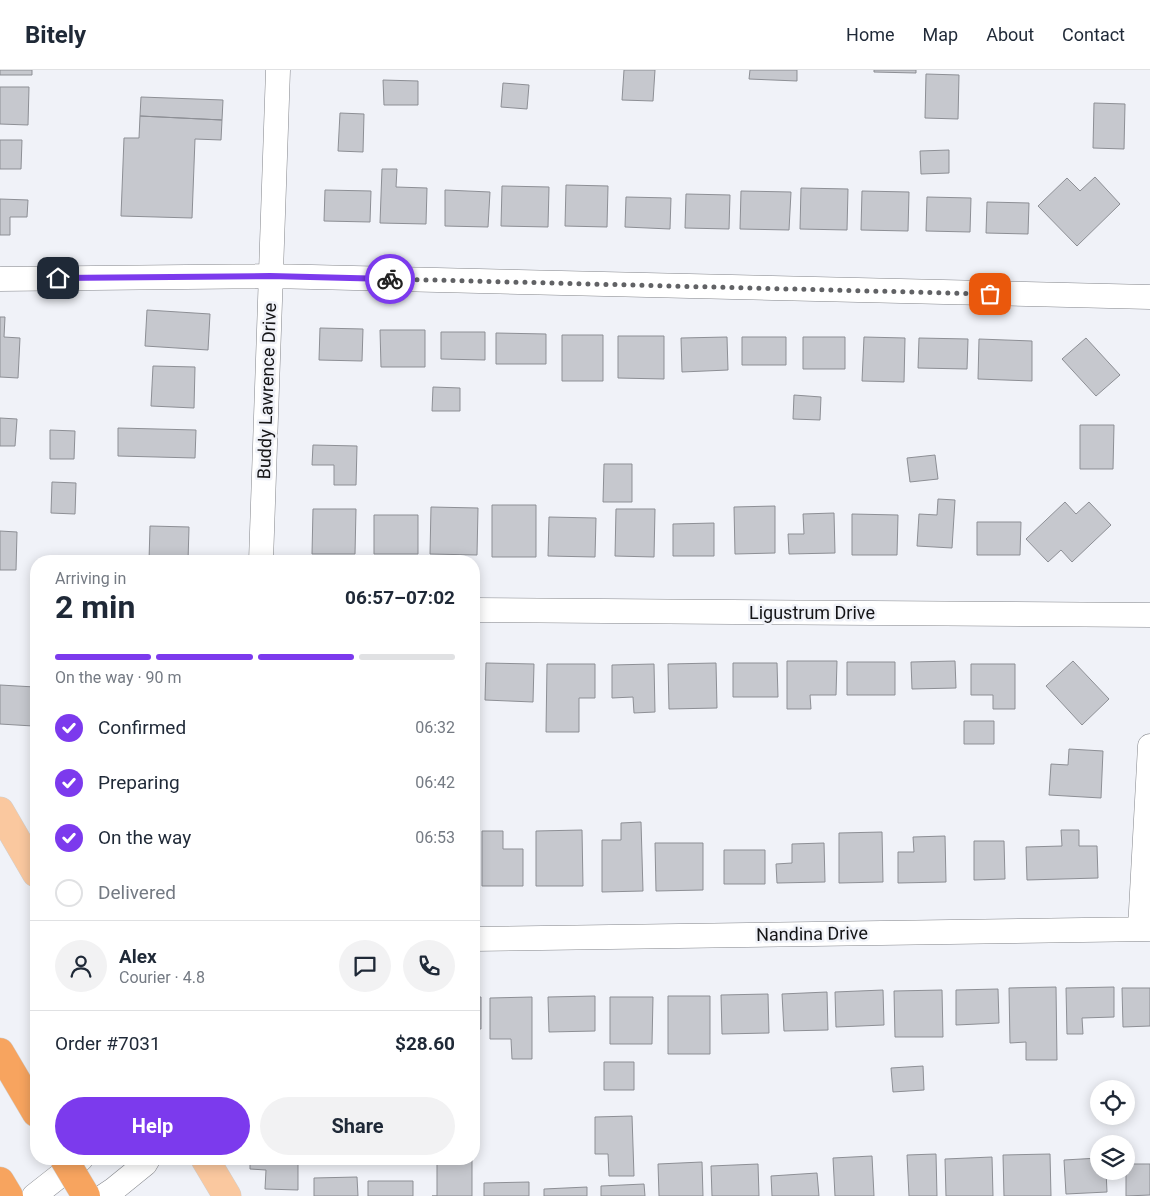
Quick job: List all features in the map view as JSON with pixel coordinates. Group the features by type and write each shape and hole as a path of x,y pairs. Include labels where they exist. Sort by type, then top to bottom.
{"highway":[{"path":"0,1052 30,1103"},
{"path":"68,1165 86,1196"},
{"path":"0,1181 9,1196"}],"main road":[{"path":"0,810 30,862"},
{"path":"209,1165 227,1196"}],"street":[{"name":"Buddy Lawrence Drive","path":"261,555 278,70"},
{"path":"0,279 270,276 1150,297"},
{"name":"Ligustrum Drive","path":"480,610 1150,615"},
{"path":"1145,929 1150,746"},
{"name":"Nandina Drive","path":"480,939 1145,929"},
{"path":"34,1196 73,1165"},
{"path":"104,1196 144,1165"}],"building":[{"path":"0,70 32,70 32,75 0,75"},
{"path":"624,70 655,70 653,101 622,100"},
{"path":"750,70 797,70 797,81 749,79"},
{"path":"874,70 916,70 916,73 874,72"},
{"path":"926,74 959,75 958,119 925,118"},
{"path":"383,80 418,81 418,105 384,105"},
{"path":"503,83 529,85 527,109 501,107"},
{"path":"0,87 29,87 28,125 0,124"},
{"path":"141,97 223,100 222,120 140,116"},
{"path":"1094,103 1125,104 1124,149 1093,148"},
{"path":"340,113 364,114 363,152 338,151"},
{"path":"140,116 222,120 221,140 195,139 192,218 121,216 124,138 139,138"},
{"path":"0,140 22,140 21,169 0,169"},
{"path":"949,150 949,173 921,174 920,151"},
{"path":"382,169 397,169 396,187 427,188 426,224 380,223"},
{"path":"1095,177 1120,204 1077,246 1038,206 1067,178 1080,191"},
{"path":"566,185 608,186 607,227 565,226"},
{"path":"502,186 549,187 548,227 501,226"},
{"path":"801,188 848,189 847,230 800,229"},
{"path":"325,190 371,191 370,222 324,221"},
{"path":"445,190 490,192 488,227 445,226"},
{"path":"741,191 791,192 789,230 740,229"},
{"path":"862,191 909,192 908,231 861,230"},
{"path":"686,194 730,195 729,229 685,228"},
{"path":"626,197 671,198 670,229 625,227"},
{"path":"927,197 971,198 970,232 926,231"},
{"path":"0,199 28,200 27,217 10,217 10,235 0,235"},
{"path":"987,202 1029,203 1028,234 986,233"},
{"path":"147,310 210,314 208,350 145,346"},
{"path":"0,317 5,317 4,337 20,338 18,378 0,377"},
{"path":"320,328 363,329 362,361 319,360"},
{"path":"380,330 425,330 425,367 381,367"},
{"path":"441,332 485,332 485,360 441,359"},
{"path":"496,333 546,334 546,364 496,364"},
{"path":"562,335 603,335 603,381 562,381"},
{"path":"618,336 664,336 664,379 618,378"},
{"path":"727,337 728,370 682,372 681,338"},
{"path":"742,337 786,337 786,365 742,365"},
{"path":"803,337 845,337 845,369 803,369"},
{"path":"864,337 905,338 904,382 862,381"},
{"path":"919,338 968,339 967,369 918,368"},
{"path":"1086,338 1120,375 1096,396 1062,359"},
{"path":"979,339 1032,341 1032,381 978,379"},
{"path":"153,366 195,367 194,408 151,406"},
{"path":"433,387 460,388 460,411 432,411"},
{"path":"794,395 821,397 820,420 793,419"},
{"path":"0,418 17,419 15,446 0,446"},
{"path":"1080,425 1114,425 1113,469 1080,469"},
{"path":"118,428 196,430 195,458 118,456"},
{"path":"50,430 75,431 74,459 50,459"},
{"path":"313,445 357,446 356,485 334,485 334,465 312,465"},
{"path":"935,455 938,479 910,482 907,458"},
{"path":"604,464 632,464 632,502 603,502"},
{"path":"52,482 76,483 75,514 51,513"},
{"path":"938,499 955,500 952,548 917,546 919,514 937,515"},
{"path":"1065,502 1076,514 1089,502 1111,525 1072,562 1061,550 1048,562 1026,539"},
{"path":"492,505 536,505 536,557 492,557"},
{"path":"775,506 775,553 735,554 734,507"},
{"path":"431,507 478,508 477,555 430,554"},
{"path":"313,509 356,509 355,554 312,554"},
{"path":"616,509 655,509 654,557 615,556"},
{"path":"834,513 835,553 789,554 788,534 804,534 803,514"},
{"path":"852,514 898,515 897,555 852,555"},
{"path":"374,515 418,515 418,554 374,554"},
{"path":"549,517 596,518 595,557 548,556"},
{"path":"977,522 1021,522 1020,555 977,555"},
{"path":"714,523 714,556 673,556 673,524"},
{"path":"150,526 189,527 188,555 149,555"},
{"path":"0,531 17,532 16,570 0,570"},
{"path":"787,661 837,661 836,695 810,695 811,709 787,709"},
{"path":"955,661 956,688 912,689 911,662"},
{"path":"1073,661 1109,699 1082,725 1046,686"},
{"path":"847,662 895,662 895,695 847,695"},
{"path":"486,663 534,664 533,702 485,700"},
{"path":"716,663 717,708 669,709 668,664"},
{"path":"733,663 777,663 778,697 733,697"},
{"path":"547,664 595,664 595,698 579,698 579,732 546,732"},
{"path":"654,664 655,712 634,713 633,697 612,698 612,665"},
{"path":"971,664 1015,664 1015,709 993,709 993,695 971,695"},
{"path":"0,685 30,687 30,726 0,724"},
{"path":"964,721 994,721 994,744 964,744"},
{"path":"1069,749 1103,751 1101,798 1049,795 1051,764 1068,765"},
{"path":"641,822 643,891 602,892 602,840 621,840 621,823"},
{"path":"582,830 583,886 536,886 536,831"},
{"path":"1061,830 1079,830 1079,846 1097,846 1098,878 1027,880 1026,847 1062,846"},
{"path":"482,831 503,831 503,849 523,849 523,886 482,886"},
{"path":"882,832 883,882 839,883 839,833"},
{"path":"945,836 946,882 898,883 898,852 914,852 913,837"},
{"path":"974,841 1004,841 1005,879 974,880"},
{"path":"655,843 703,843 703,890 656,891"},
{"path":"824,843 825,882 777,883 776,864 792,863 792,844"},
{"path":"724,850 765,850 765,884 724,884"},
{"path":"1056,987 1057,1060 1026,1060 1026,1042 1010,1043 1009,988"},
{"path":"1114,987 1114,1017 1082,1018 1083,1034 1067,1034 1066,988"},
{"path":"1122,988 1150,988 1150,1026 1123,1027"},
{"path":"998,989 999,1023 956,1025 956,990"},
{"path":"883,990 884,1025 836,1027 835,992"},
{"path":"942,990 943,1037 895,1037 894,991"},
{"path":"827,992 828,1030 784,1031 782,994"},
{"path":"768,994 769,1033 722,1034 721,995"},
{"path":"595,996 595,1031 549,1032 548,997"},
{"path":"668,996 710,996 710,1054 668,1054"},
{"path":"480,997 481,997 480,1029"},
{"path":"532,997 532,1059 512,1059 511,1039 490,1039 490,998"},
{"path":"610,997 653,997 652,1044 610,1044"},
{"path":"604,1062 634,1062 634,1090 604,1090"},
{"path":"923,1066 924,1090 893,1092 891,1068"},
{"path":"632,1116 634,1176 609,1176 608,1154 595,1154 595,1117"},
{"path":"936,1154 937,1196 909,1196 907,1155"},
{"path":"1050,1154 1051,1196 1004,1196 1003,1155"},
{"path":"872,1156 874,1196 835,1196 833,1158"},
{"path":"992,1157 993,1196 946,1196 945,1159"},
{"path":"1090,1159 1090,1180 1106,1180 1107,1192 1066,1194 1064,1160"},
{"path":"702,1162 703,1196 659,1196 658,1164"},
{"path":"758,1164 759,1196 712,1196 711,1166"},
{"path":"1135,1164 1150,1164 1150,1195 1126,1196 1126,1180 1135,1180"},
{"path":"250,1165 298,1165 298,1190 265,1189 266,1170 250,1169"},
{"path":"437,1165 472,1165 472,1196 437,1196"},
{"path":"817,1173 819,1196 772,1196 771,1176"},
{"path":"357,1177 358,1196 314,1196 314,1178"},
{"path":"368,1181 413,1181 413,1196 368,1196"},
{"path":"529,1182 529,1196 484,1196 484,1183"},
{"path":"644,1184 645,1196 601,1196 601,1186"},
{"path":"587,1187 587,1196 544,1196 544,1189"}],"way so far":[{"path":"390,279 990,294"}],"route":[{"path":"58,278 270,276 390,279"}]}
